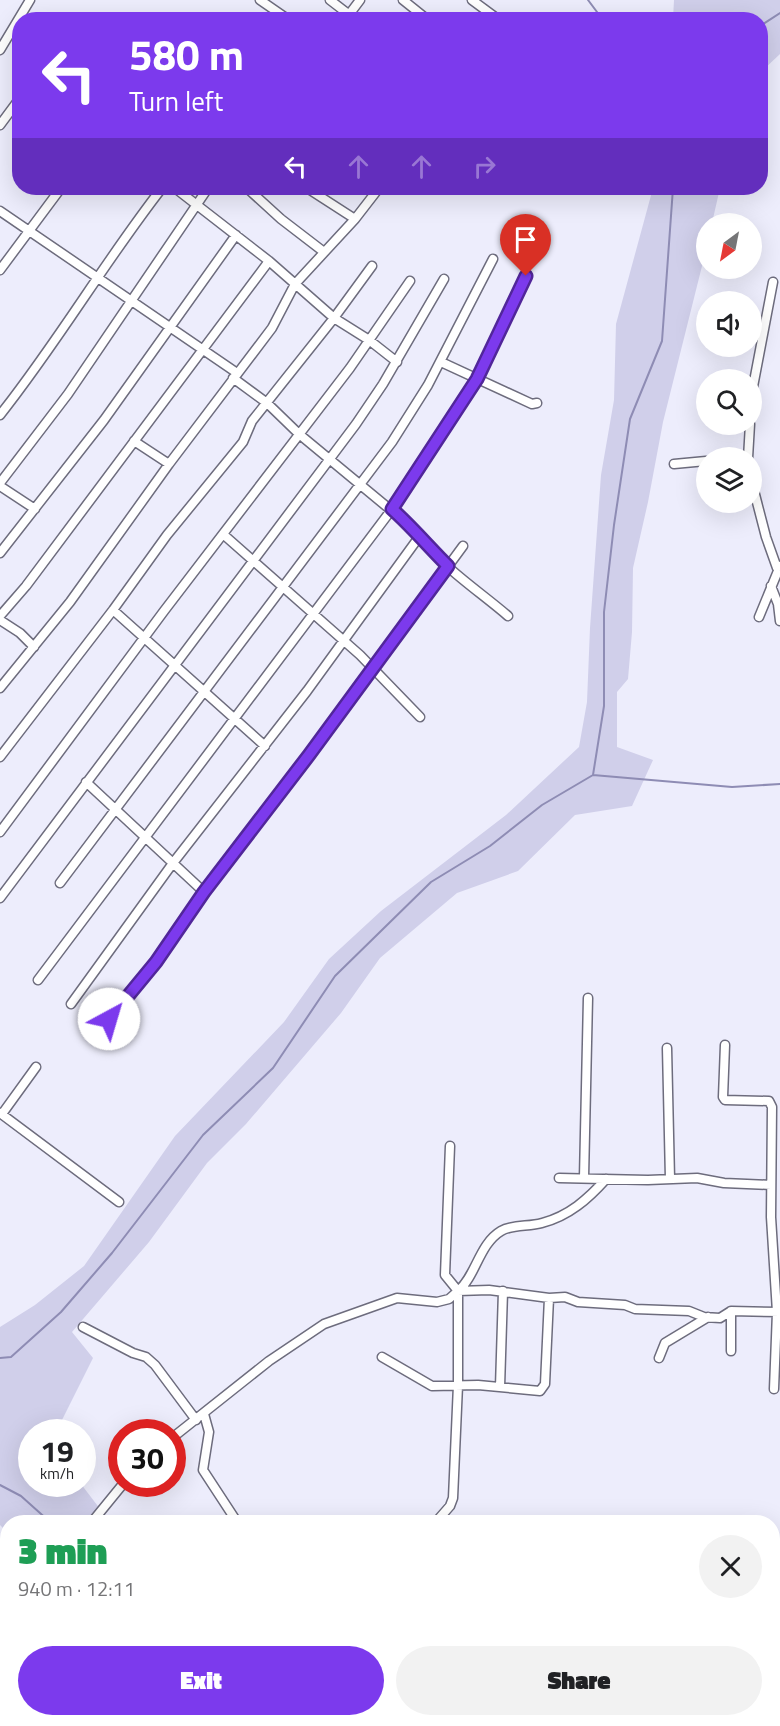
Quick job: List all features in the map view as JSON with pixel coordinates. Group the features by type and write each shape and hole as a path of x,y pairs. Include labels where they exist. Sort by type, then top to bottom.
{"street":[{"path":"260,0 277,12"},
{"path":"330,0 343,12"},
{"path":"403,0 418,12"},
{"path":"472,0 488,12"},
{"path":"0,50 12,30"},
{"path":"0,125 12,109"},
{"path":"0,270 56,195"},
{"path":"0,415 35,371 135,222 156,195"},
{"path":"183,195 269,261 334,318 369,340 396,362"},
{"path":"35,509 0,484 68,394 203,195"},
{"path":"255,195 281,219 324,252"},
{"path":"318,195 355,219"},
{"path":"0,688 70,602 169,464 272,328 295,284 355,219 373,195"},
{"path":"0,211 204,351 267,403 299,434 392,509 416,530 419,537 448,566 508,616"},
{"path":"0,553 104,420 236,235"},
{"path":"60,883 392,442 441,362 493,260"},
{"path":"34,647 0,618 204,351 269,261"},
{"path":"0,757 113,610 167,535 243,442 252,421 372,266"},
{"path":"38,981 392,509 477,379 526,276"},
{"path":"0,898 356,424 396,362 444,279"},
{"path":"0,832 224,535 410,281"},
{"path":"756,369 773,282"},
{"path":"441,362 532,404 537,403"},
{"path":"134,441 169,464"},
{"path":"675,464 696,462"},
{"path":"759,617 778,567 760,513"},
{"path":"224,535 374,668 420,717"},
{"path":"71,1004 173,863 265,746 419,537"},
{"path":"109,1019 156,962 204,892 374,668 463,546"},
{"path":"771,586 778,604 780,621"},
{"path":"113,610 265,746"},
{"path":"86,782 204,892"},
{"path":"584,1178 588,998"},
{"path":"725,1045 723,1097 725,1100 769,1101 771,1103 775,1166 771,1185 779,1312 774,1389"},
{"path":"667,1048 670,1179"},
{"path":"36,1067 1,1114 119,1202"},
{"path":"450,1146 445,1275 447,1281 458,1291 503,1291 549,1298 565,1297 578,1302 626,1305 635,1309 688,1311 720,1318 731,1311 779,1312"},
{"path":"559,1178 697,1178 724,1183 771,1185"},
{"path":"186,1428 269,1361 324,1324 397,1298 437,1302 445,1300 465,1285 481,1256 499,1233 519,1226 540,1224 575,1208 586,1202 606,1179"},
{"path":"442,1515 453,1498 458,1385 458,1291"},
{"path":"500,1387 503,1291"},
{"path":"381,1357 428,1385 500,1387 540,1391 545,1384 549,1298"},
{"path":"731,1311 731,1351"},
{"path":"659,1358 665,1343 708,1317"},
{"path":"82,1327 133,1353 146,1357 155,1365 196,1420"},
{"path":"204,1414 209,1432 203,1470 232,1515"},
{"path":"98,1515 112,1497"}],"shaded area":[{"path":"674,0 780,0 780,54 768,65 768,12 673,12"},
{"path":"651,195 718,195 714,213 696,213 696,279 699,279 663,422 633,568 632,632 628,679 617,692 617,747 653,760 632,806 575,815 518,871 457,893 380,958 341,1013 246,1124 207,1163 149,1242 72,1332 93,1358 62,1419 18,1419 18,1497 91,1497 105,1515 0,1515 0,1327 35,1305 84,1266 175,1136 284,1022 329,959 381,911 506,815 579,747 587,702 601,475 614,400 616,324"}],"waterway":[{"path":"588,0 597,12"},
{"path":"768,21 780,13"},
{"path":"0,1358 11,1357 61,1312 112,1253 203,1135 273,1068 335,976 431,882 490,846 542,805 593,775 604,706 604,612 614,525 630,419 662,341 672,195"},
{"path":"593,775 732,787 780,784"},
{"path":"0,1485 21,1496 42,1515"}],"route":[{"path":"109,1019 156,962 204,892 309,755 448,566 419,537 416,530 392,509 477,379 526,276"}]}
